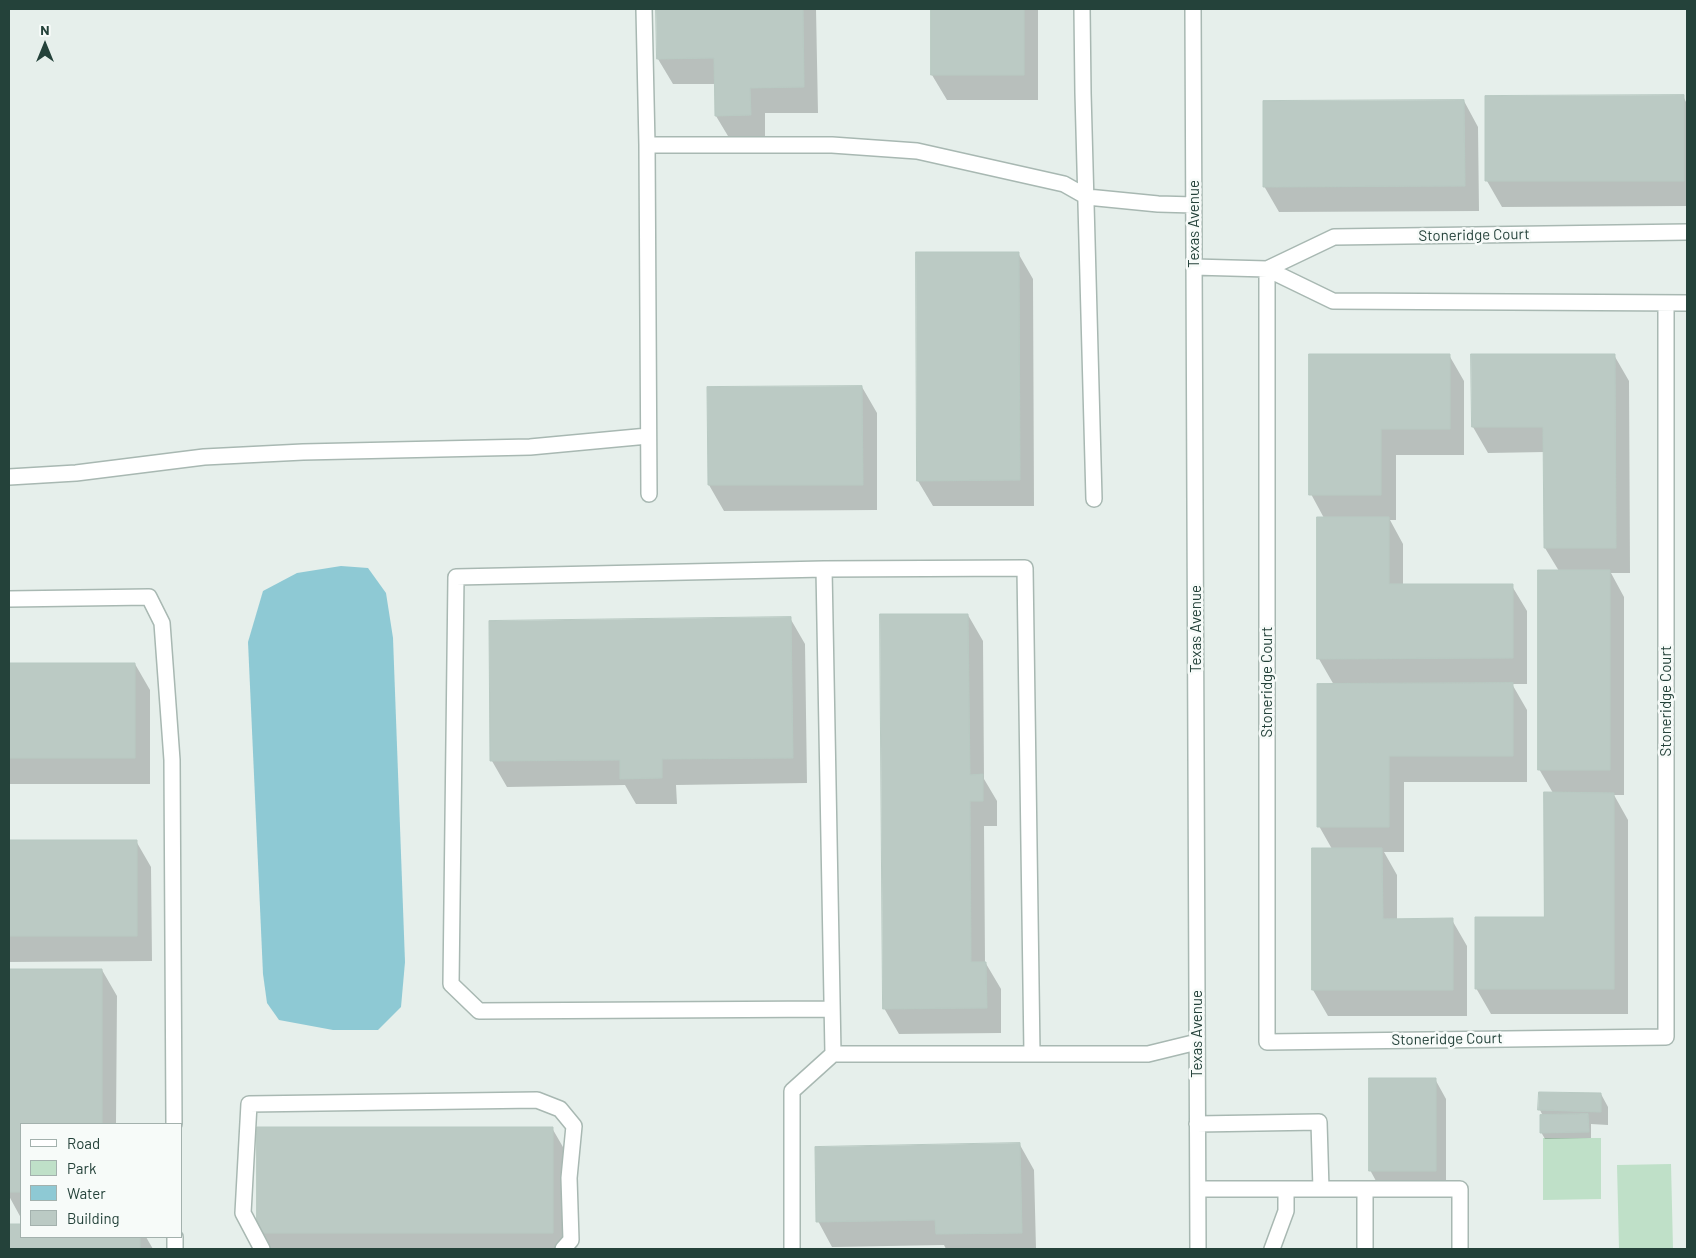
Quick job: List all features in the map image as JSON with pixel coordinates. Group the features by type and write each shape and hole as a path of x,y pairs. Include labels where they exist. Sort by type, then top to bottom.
{"street":[{"path":"644,9 647,145 649,494"},
{"path":"1082,9 1094,499"},
{"name":"Texas Avenue","path":"1193,9 1198,1249"},
{"path":"647,145 832,145 917,151 1064,184 1087,197 1158,204 1194,205"},
{"name":"Stoneridge Court","path":"1267,269 1334,237 1687,232"},
{"name":"Stoneridge Court","path":"1194,267 1267,269 1333,301 1687,303"},
{"name":"Stoneridge Court","path":"1267,269 1266,1042 1666,1037 1666,303"},
{"path":"9,477 76,473 204,457 303,452 530,447 648,436"},
{"path":"832,1008 479,1011 451,984 456,577 824,569 1025,568 1032,1053"},
{"path":"824,569 833,1054"},
{"path":"9,599 149,597 162,623 172,760 174,1123"},
{"path":"792,1249 792,1091 833,1054 1148,1054 1197,1042"},
{"path":"262,1249 243,1213 249,1104 537,1100 560,1109 574,1126 569,1178 571,1240 564,1249"},
{"path":"1197,1124 1319,1122 1321,1189"},
{"path":"1198,1189 1460,1189 1460,1249"},
{"path":"1272,1249 1286,1211 1286,1189"},
{"path":"1365,1189 1365,1249"}],"green space":[{"path":"1543,1138 1601,1138 1601,1199 1543,1200"},
{"path":"1671,1164 1673,1249 1619,1249 1617,1165"}],"water":[{"path":"341,566 368,568 386,593 393,638 405,962 401,1007 378,1030 333,1030 279,1020 267,1003 263,974 248,642 263,591 297,573"}],"building":[{"path":"656,9 803,9 804,87 750,88 751,115 715,116 714,58 657,59"},
{"path":"931,9 1024,9 1024,75 931,75"},
{"path":"1684,95 1684,181 1485,181 1485,96"},
{"path":"1464,100 1465,186 1263,187 1263,101"},
{"path":"916,252 1019,252 1020,480 917,481"},
{"path":"1309,354 1450,354 1450,429 1381,429 1381,495 1309,495"},
{"path":"1471,354 1615,354 1616,548 1544,548 1543,427 1472,427"},
{"path":"862,386 863,485 708,485 707,387"},
{"path":"1317,517 1389,517 1389,584 1513,584 1513,658 1317,659"},
{"path":"1538,570 1610,570 1610,770 1538,770"},
{"path":"880,614 968,614 970,775 983,774 983,801 970,801 971,962 986,962 987,1008 883,1009"},
{"path":"791,617 793,758 662,759 662,778 620,779 620,760 490,761 489,621"},
{"path":"9,663 135,663 135,758 9,758"},
{"path":"1513,683 1513,756 1389,756 1389,827 1317,827 1317,684"},
{"path":"1544,792 1614,793 1614,989 1475,989 1475,917 1544,917"},
{"path":"9,840 137,840 137,936 9,936"},
{"path":"1312,848 1382,848 1383,919 1453,918 1453,990 1312,990"},
{"path":"9,969 102,969 102,1123 20,1123 20,1192 9,1192"},
{"path":"1369,1078 1436,1078 1436,1171 1369,1171"},
{"path":"1539,1092 1601,1093 1601,1112 1538,1110"},
{"path":"1588,1114 1589,1132 1540,1133 1540,1115"},
{"path":"257,1127 553,1127 553,1233 257,1233"},
{"path":"1020,1143 1022,1233 936,1234 935,1220 816,1222 815,1147"},
{"path":"9,1224 20,1224 20,1238 140,1238 140,1249 9,1249"}]}
